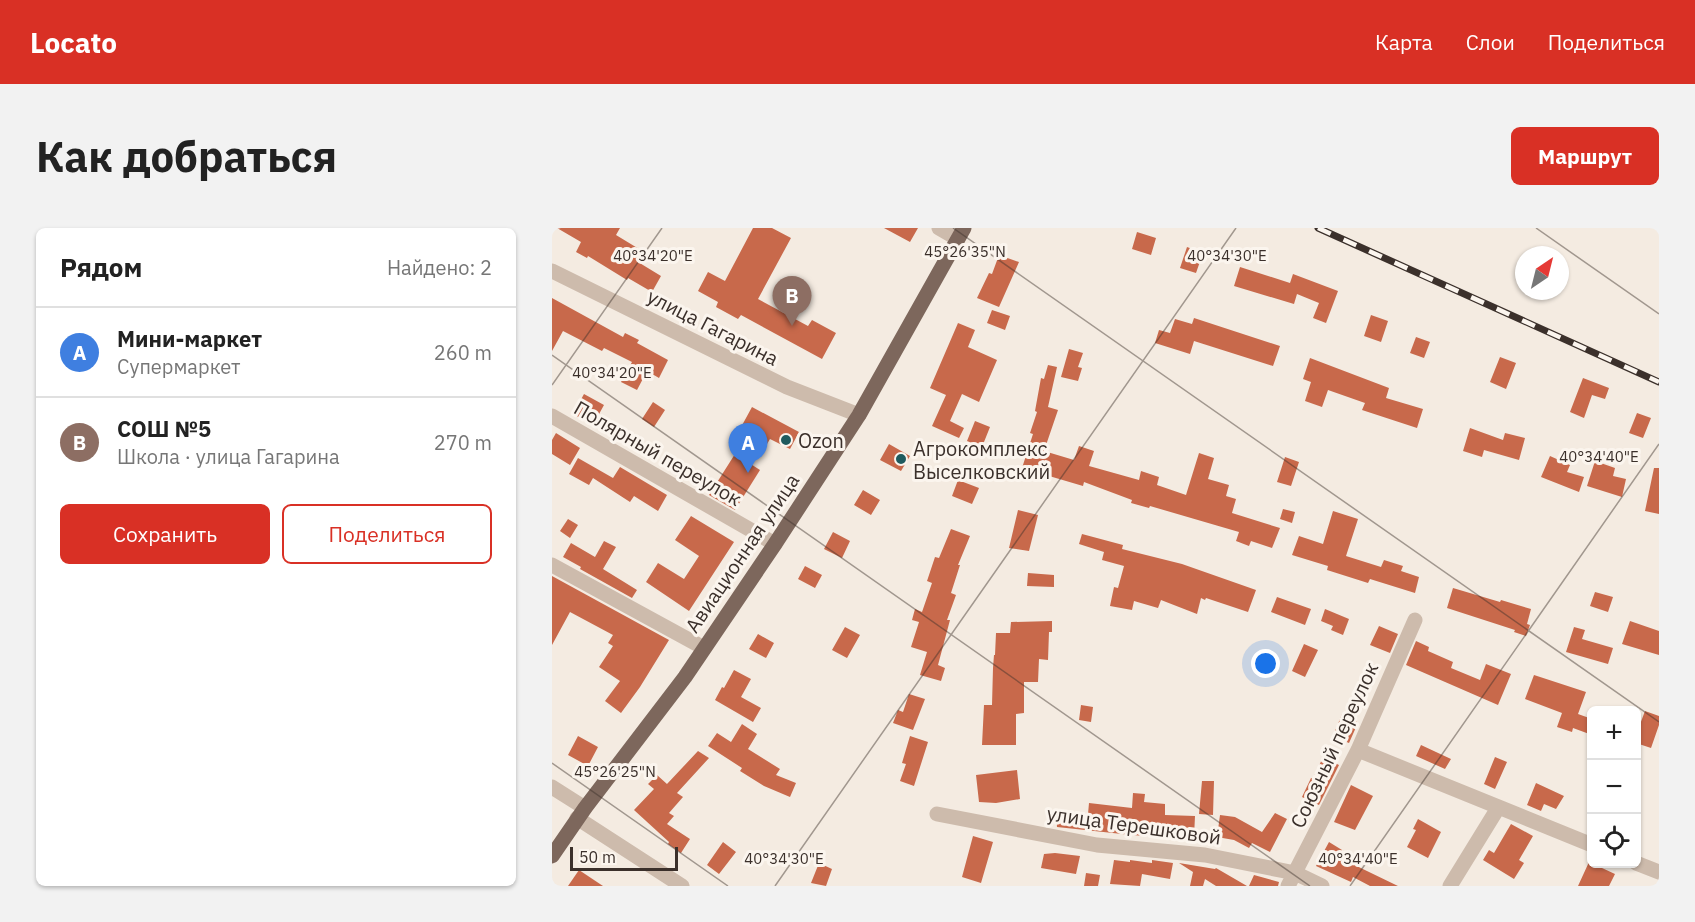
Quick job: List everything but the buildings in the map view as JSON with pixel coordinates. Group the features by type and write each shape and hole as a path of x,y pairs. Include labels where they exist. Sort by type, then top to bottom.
{"main road":[{"name":"Авиационная улица","path":"552,856 581,813 639,739 775,544 859,414 961,233"}],"street":[{"path":"939,228 961,233"},
{"name":"улица Гагарина","path":"552,271 787,387 859,414"},
{"name":"Полярный переулок","path":"552,416 775,544"},
{"path":"552,565 704,648"},
{"name":"Союзный переулок","path":"1291,880 1358,750 1415,620"},
{"path":"1358,750 1587,843"},
{"path":"552,787 581,813 682,886"},
{"path":"1450,886 1498,808"},
{"name":"улица Терешковой","path":"937,814 1097,845 1205,855 1291,880 1322,886"},
{"path":"1641,865 1659,872"}],"railway":[{"path":"1318,228 1659,382"}],"place":[{"name":"СОШ №5","path":"792,326"},
{"name":"Ozon","path":"786,440"},
{"name":"Агрокомплекс Выселковский","path":"901,459"},
{"name":"Мини-маркет","path":"748,473"}]}
